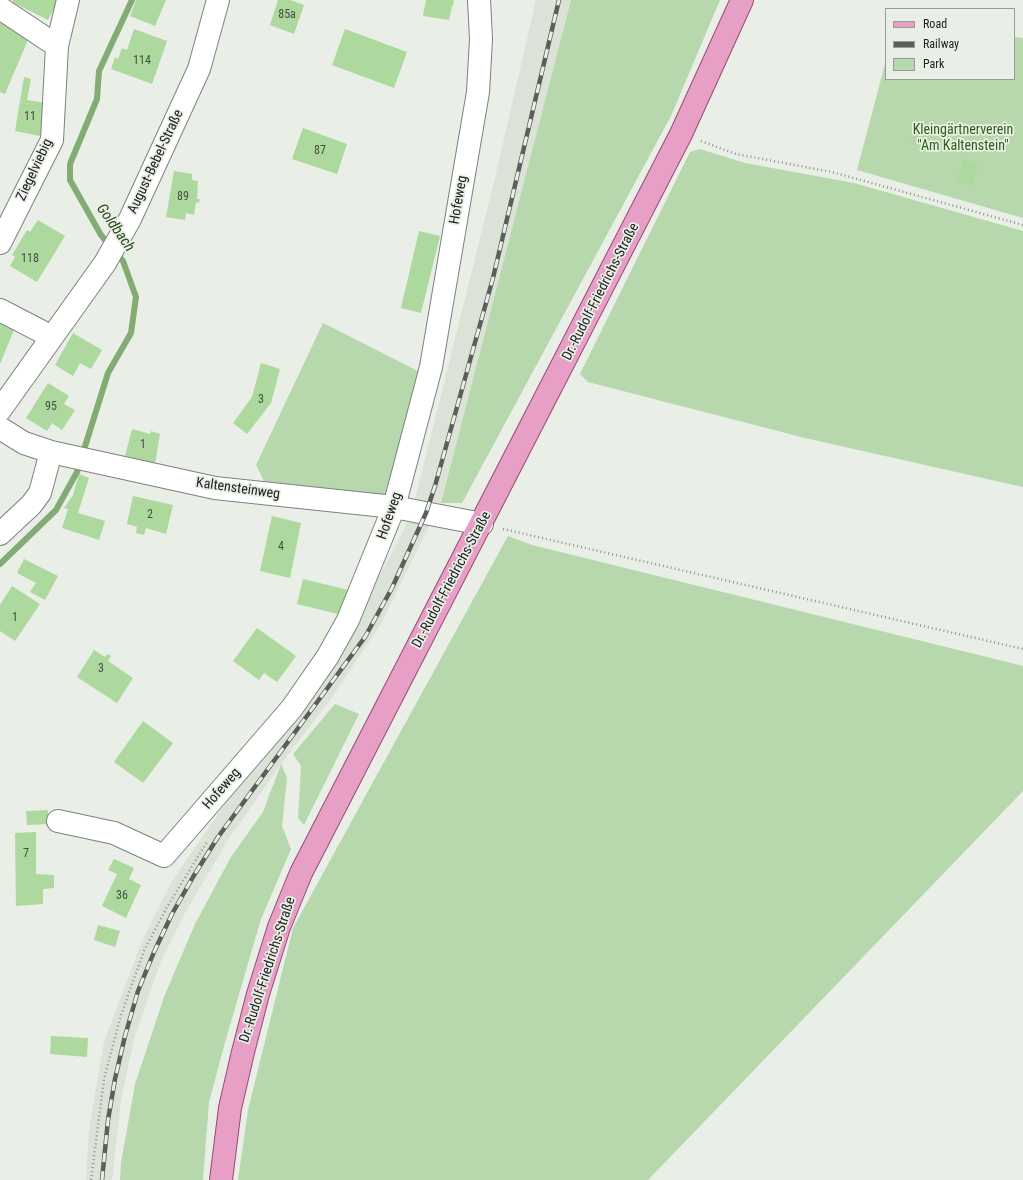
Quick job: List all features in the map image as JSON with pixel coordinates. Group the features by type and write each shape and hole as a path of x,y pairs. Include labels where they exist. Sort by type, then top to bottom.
{"main road":[{"name":"Dr.-Rudolf-Friedrichs-Straße","path":"221,1180 230,1108 242,1052 279,927 301,873 482,524 681,134 742,0"}],"street":[{"name":"Ziegelviebig","path":"0,243 52,140 57,46 68,0"},
{"name":"August-Bebel-Straße","path":"0,410 105,263 130,219 199,69 218,0"},
{"name":"Hofeweg","path":"58,820 114,833 164,856 292,708 328,656 348,620 394,507 431,367 478,92 481,39 479,0"},
{"path":"0,8 57,46"},
{"path":"0,310 52,337"},
{"name":"Kaltensteinweg","path":"0,428 24,443 60,454 215,488 394,507 482,524"},
{"path":"0,534 31,505 40,493 60,454"}],"path":[{"path":"681,134 736,154 832,172 1023,225"},
{"path":"482,524 1023,649"},
{"path":"91,1180 104,1079 121,1015 144,951 167,907 211,836"}],"shaded area":[{"path":"536,0 571,0 441,503 415,500 495,178"},
{"path":"409,520 432,520 382,622 328,703 281,764 228,840 186,911 161,961 134,1039 121,1101 112,1180 86,1180 89,1129 104,1042 142,941 172,881 258,756 349,633"}],"green space":[{"path":"571,0 720,0 671,116 462,503 441,503"},
{"name":"Kleingärtnerverein \"Am Kaltenstein\"","path":"1015,37 1023,38 1023,218 857,170 885,64 885,80 1015,80"},
{"path":"700,149 745,163 854,183 1023,231 1023,487 805,438 588,382 580,374 690,152"},
{"path":"323,323 424,374 388,499 264,481 256,465"},
{"path":"508,536 532,545 1023,666 1023,791 648,1180 238,1180 248,1110 293,928"},
{"path":"335,704 359,714 304,825 298,818 301,766 293,754"},
{"path":"281,764 287,778 282,826 291,849 261,919 209,1102 203,1180 120,1180 121,1163 135,1084 164,997 195,924 231,857 263,812"}],"building":[{"path":"13,0 64,0 56,5 48,20 12,2"},
{"path":"136,0 166,0 155,26 130,16"},
{"path":"278,0 290,0 304,5 294,34 270,25"},
{"path":"426,0 454,0 449,20 423,16"},
{"path":"0,22 30,35 5,94 0,92"},
{"path":"134,29 167,41 152,84 111,69 115,57 118,59 122,48 127,50"},
{"path":"345,29 407,52 394,88 332,65"},
{"path":"24,77 31,79 27,100 46,103 40,136 15,131"},
{"path":"917,120 933,124 926,145 911,141"},
{"path":"303,128 347,144 337,174 292,159"},
{"path":"963,159 978,164 972,185 957,181"},
{"path":"174,171 192,174 192,180 198,181 197,199 200,199 199,203 196,202 194,215 186,213 185,220 166,217"},
{"path":"38,220 65,236 37,282 10,266 15,257 12,255 27,230 30,232"},
{"path":"419,231 440,236 421,313 401,308"},
{"path":"0,319 16,325 0,364"},
{"path":"73,333 102,350 91,369 80,363 73,376 55,365"},
{"path":"261,363 280,369 271,403 247,434 233,423 252,397"},
{"path":"48,383 69,396 64,404 75,410 62,430 52,423 47,431 26,418"},
{"path":"132,429 150,434 151,431 160,434 155,464 125,456"},
{"path":"79,474 89,478 78,513 105,521 99,540 62,528 68,509 64,508 73,495"},
{"path":"133,496 173,505 166,534 146,528 144,535 136,533 137,527 127,524"},
{"path":"272,516 301,523 290,578 260,571"},
{"path":"24,559 58,576 45,600 30,592 36,583 17,573"},
{"path":"303,579 348,590 342,615 297,604"},
{"path":"12,586 40,604 15,641 0,631 0,605"},
{"path":"257,628 296,656 277,682 264,673 259,680 233,661"},
{"path":"94,650 105,657 108,654 111,656 108,661 133,678 117,703 77,677"},
{"path":"143,721 173,743 143,783 114,762"},
{"path":"48,810 48,824 27,825 26,811"},
{"path":"36,832 36,874 54,875 54,888 43,889 43,904 16,906 15,833"},
{"path":"114,859 134,868 129,879 141,885 126,918 102,906 117,874 108,870"},
{"path":"98,925 120,931 115,947 94,940"},
{"path":"51,1036 88,1038 87,1057 50,1054"}],"waterway":[{"name":"Goldbach","path":"110,246 101,235 70,180 70,164 97,99 99,71 132,0"},
{"name":"Goldbach","path":"0,564 56,510 77,472 108,373 131,333 136,297 123,261 116,253"}],"railway":[{"path":"102,1180 108,1120 115,1079 125,1036 138,991 172,914 218,837 365,637 392,588 426,513 435,486 493,278 559,0"}]}
